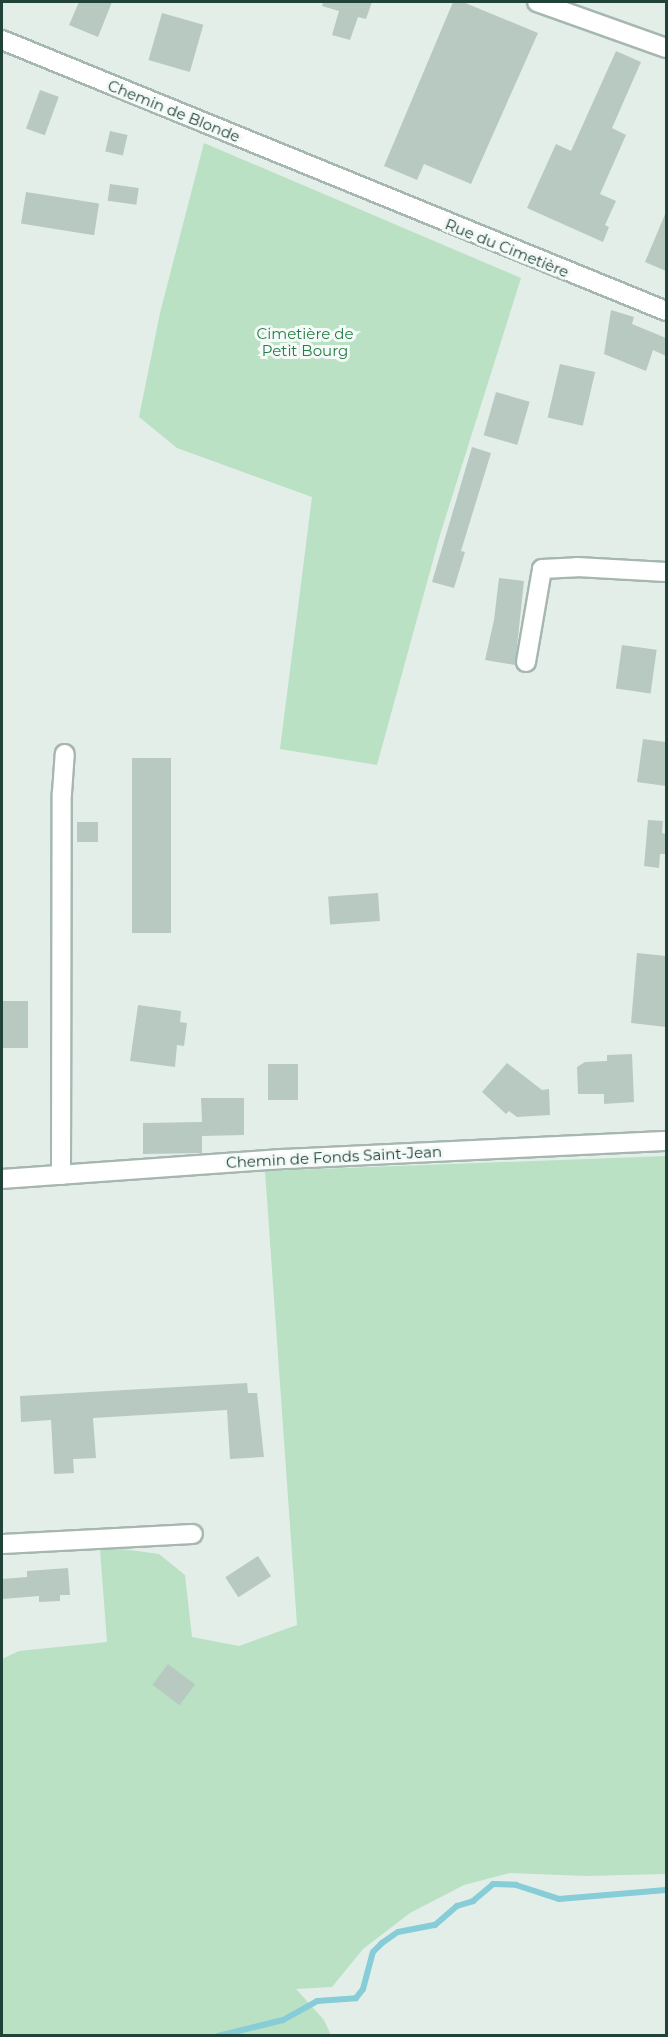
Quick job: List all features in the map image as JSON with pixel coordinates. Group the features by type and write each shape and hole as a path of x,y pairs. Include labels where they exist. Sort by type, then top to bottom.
{"street":[{"path":"537,2 666,48"},
{"name":"Chemin de Blonde","path":"2,40 347,183"},
{"name":"Rue du Cimetière","path":"347,183 666,311"},
{"path":"526,662 542,569 577,567 666,572"},
{"path":"61,1175 62,793 66,754"},
{"name":"Chemin de Fonds Saint-Jean","path":"2,1179 283,1159 666,1141"},
{"path":"2,1545 193,1534"}],"green space":[{"name":"Cimetière de Petit Bourg","path":"204,143 521,278 440,535 377,765 280,749 312,497 177,448 139,417 160,313"},
{"path":"666,1156 666,1874 585,1876 510,1873 464,1885 410,1913 363,1949 332,1987 296,1989 324,2020 331,2035 2,2036 2,1659 19,1651 107,1642 100,1550 115,1548 159,1554 185,1575 192,1637 239,1646 297,1625 265,1171"}],"building":[{"path":"79,2 112,2 98,37 69,25"},
{"path":"323,2 372,2 366,19 358,17 350,40 332,35 339,11 322,6"},
{"path":"453,2 463,2 538,33 471,184 424,164 417,180 384,166"},
{"path":"162,13 203,25 190,72 148,60"},
{"path":"616,51 641,62 612,128 626,135 600,194 616,201 605,225 609,227 603,242 527,208 556,144 571,151"},
{"path":"40,90 59,97 45,135 26,129"},
{"path":"110,131 128,135 123,156 105,151"},
{"path":"110,184 139,188 136,205 108,201"},
{"path":"26,192 99,204 94,235 21,224"},
{"path":"666,212 666,271 645,262"},
{"path":"611,310 634,317 632,324 666,338 666,356 653,350 646,371 604,354"},
{"path":"560,364 595,372 583,426 548,418"},
{"path":"496,392 530,402 517,445 484,435"},
{"path":"472,447 491,453 461,551 465,552 454,588 432,582"},
{"path":"499,578 524,581 515,665 485,660 494,620"},
{"path":"622,645 657,650 651,693 616,689"},
{"path":"643,739 666,742 666,786 637,782"},
{"path":"132,758 171,758 171,933 132,933"},
{"path":"648,820 663,821 662,833 666,834 666,854 660,854 659,868 644,866"},
{"path":"77,822 98,822 98,842 77,842"},
{"path":"378,893 380,921 330,924 328,896"},
{"path":"637,953 666,956 666,1027 631,1023"},
{"path":"2,1001 28,1001 28,1048 2,1048"},
{"path":"138,1005 181,1011 180,1022 187,1023 184,1046 177,1045 175,1067 130,1061"},
{"path":"632,1054 634,1102 604,1104 604,1094 578,1094 577,1067 585,1062 607,1061 607,1055"},
{"path":"507,1063 542,1090 549,1089 550,1115 517,1117 509,1111 506,1114 482,1092"},
{"path":"268,1064 298,1064 298,1100 268,1100"},
{"path":"201,1098 244,1098 244,1135 202,1136 202,1153 143,1154 143,1123 202,1122"},
{"path":"247,1383 248,1393 257,1393 264,1457 230,1459 227,1410 93,1418 96,1458 73,1459 74,1473 54,1474 51,1420 21,1422 20,1396"},
{"path":"258,1556 271,1576 238,1597 225,1577"},
{"path":"68,1568 70,1595 60,1595 60,1601 39,1602 39,1596 2,1599 2,1579 27,1577 27,1571"},
{"path":"168,1664 195,1684 180,1705 152,1685"}],"waterway":[{"path":"218,2036 283,2020 317,2001 356,1998 363,1989 373,1952 382,1943 398,1932 435,1925 457,1906 473,1901 493,1884 516,1885 559,1899 666,1890"}]}
